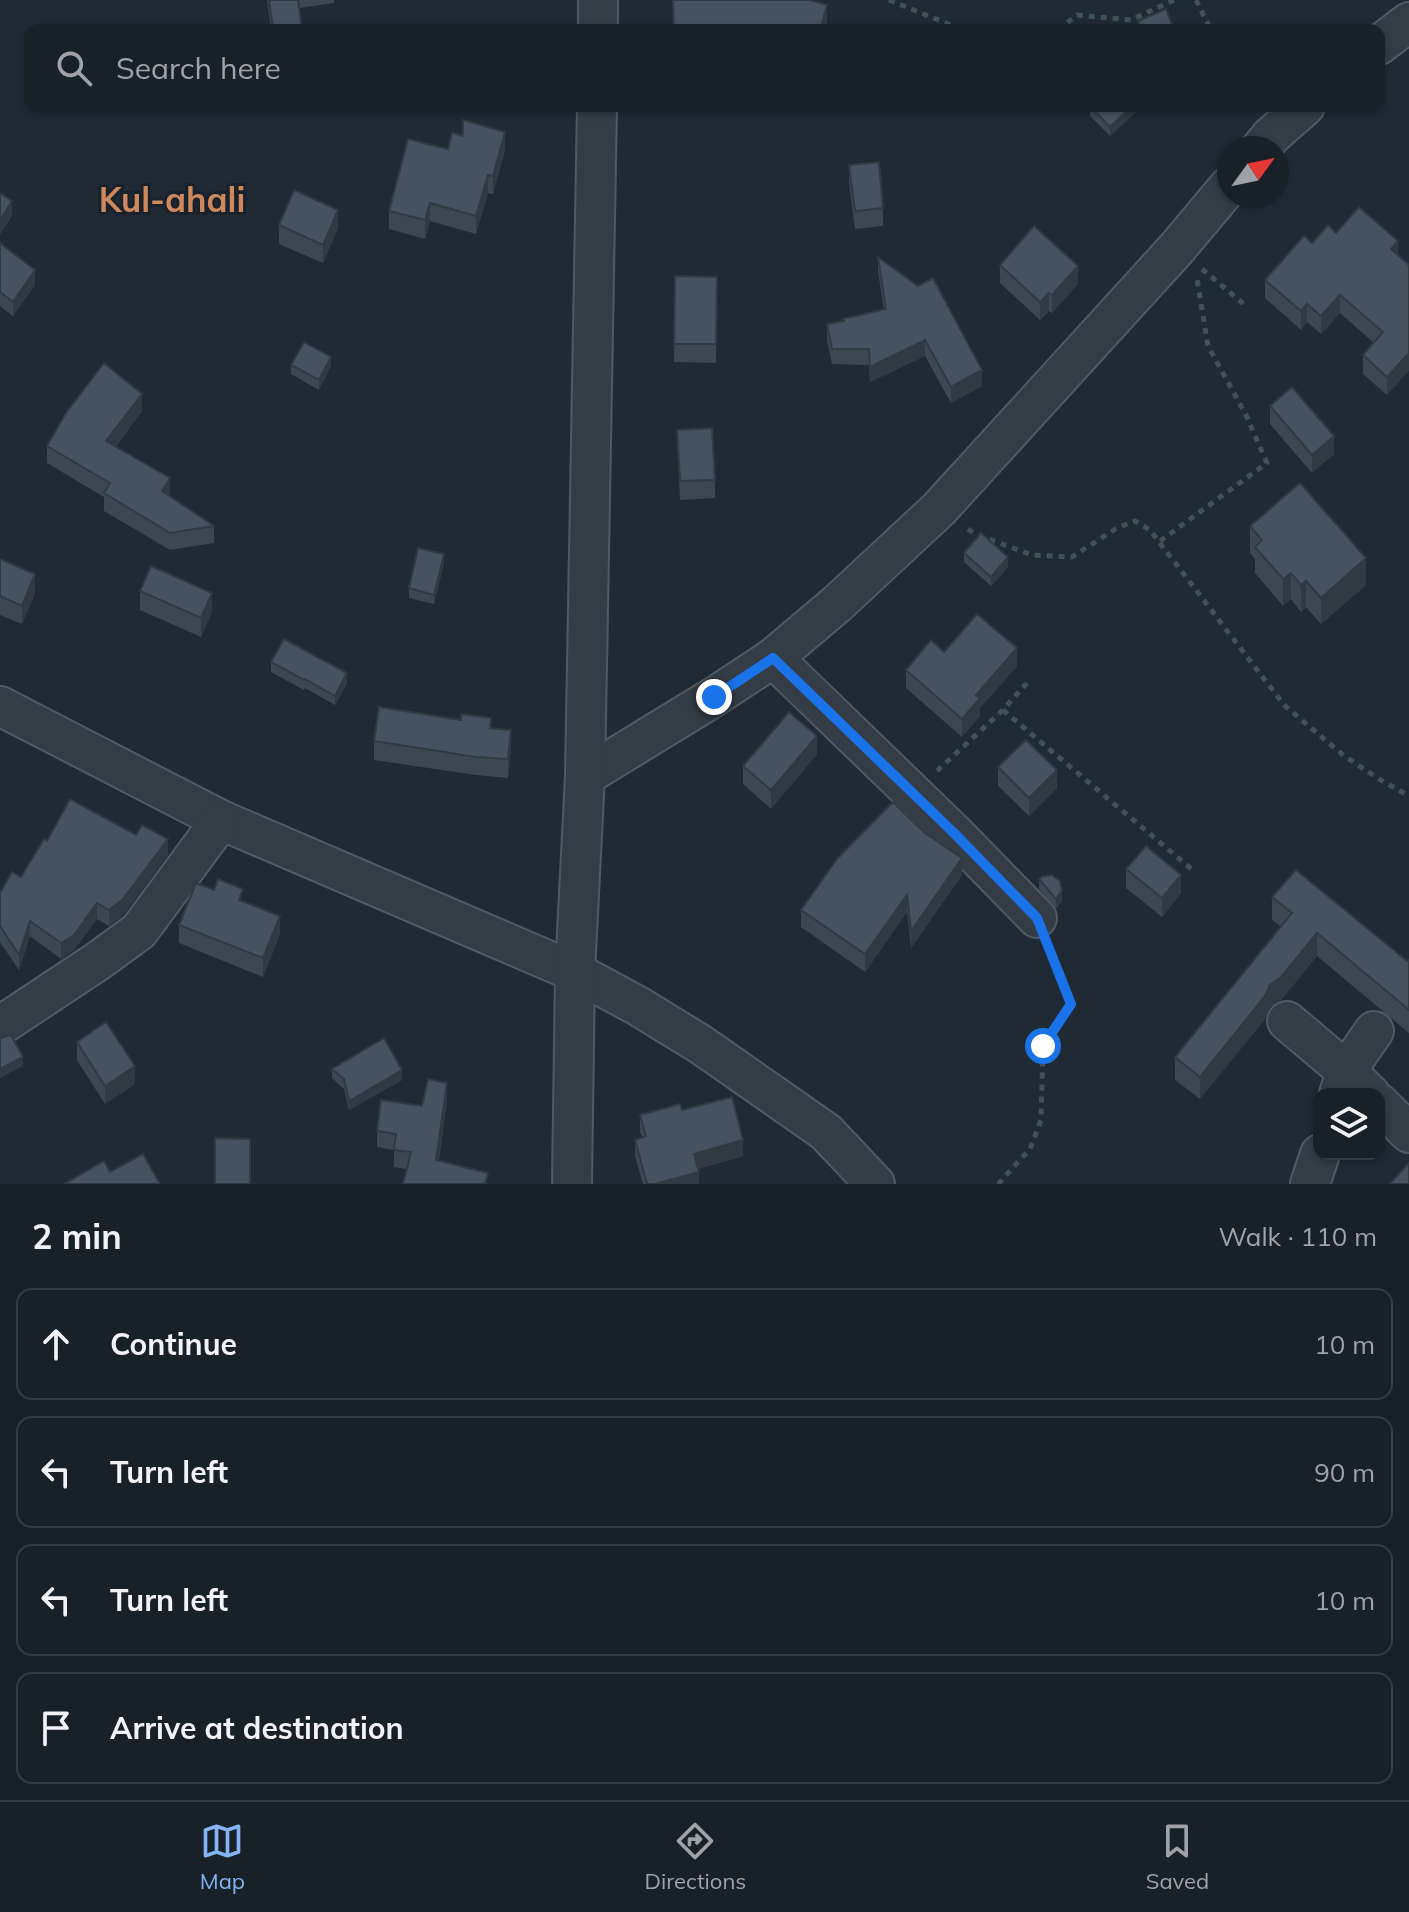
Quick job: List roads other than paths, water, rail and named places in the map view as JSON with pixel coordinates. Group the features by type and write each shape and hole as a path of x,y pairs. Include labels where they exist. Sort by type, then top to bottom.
{"street":[{"path":"598,0 598,24"},
{"path":"1385,40 1409,22"},
{"path":"572,1184 575,972 585,776 597,112"},
{"path":"1271,136 1298,112"},
{"path":"585,776 773,658 838,603 939,509 1217,200"},
{"path":"773,658 1037,918"},
{"path":"0,706 221,820 575,972 638,1006 700,1044 826,1132 875,1184"},
{"path":"0,1026 139,931 221,820"},
{"path":"1287,1021 1352,1086 1374,1031"},
{"path":"1385,1109 1409,1133"},
{"path":"1310,1184 1318,1160"}],"district":[{"name":"Kul-ahali","path":"172,200"}]}
